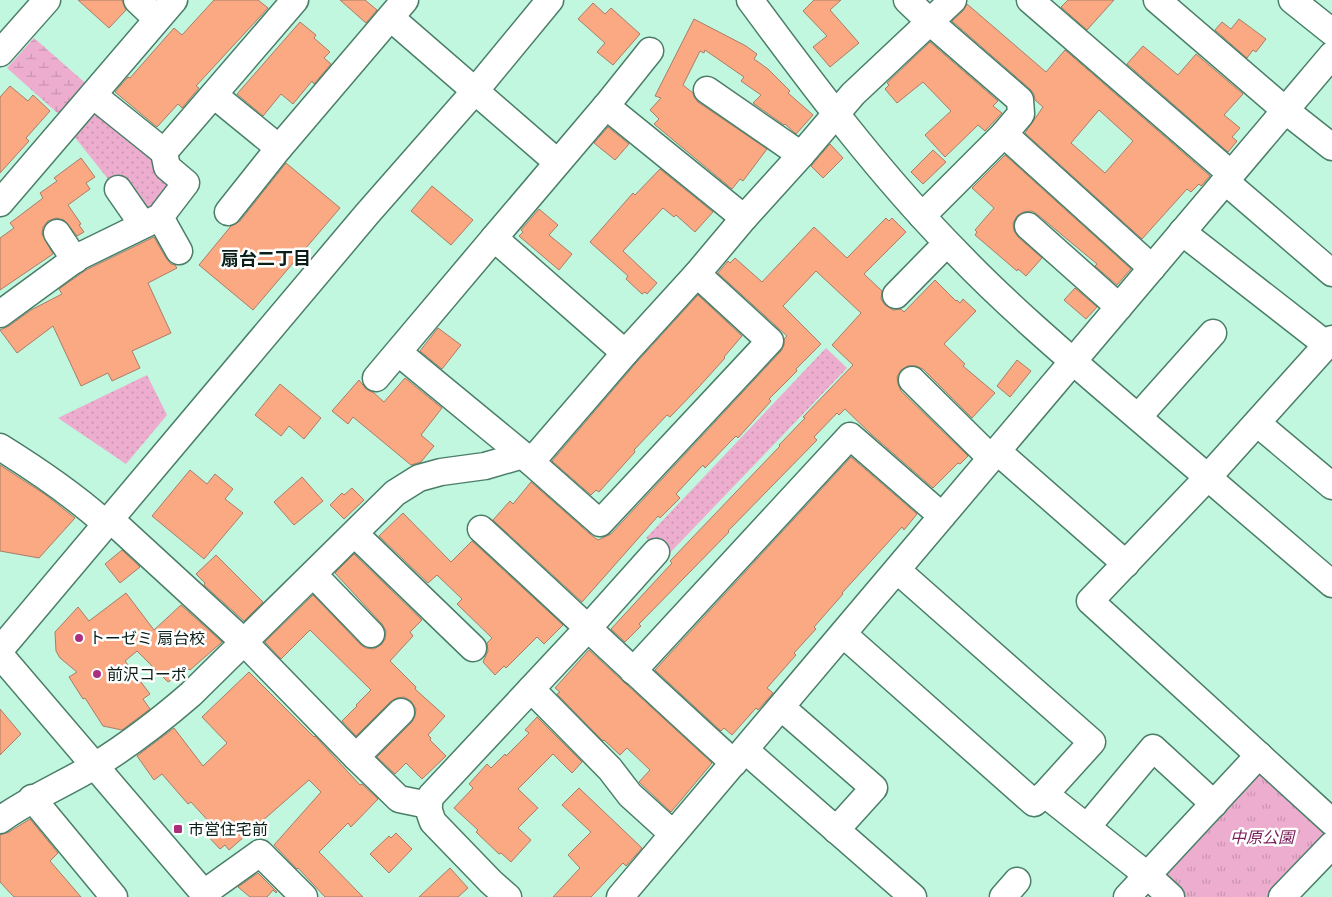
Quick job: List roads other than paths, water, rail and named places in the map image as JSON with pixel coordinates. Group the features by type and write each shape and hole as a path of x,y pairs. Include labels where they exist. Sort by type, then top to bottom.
{"street":[{"path":"4,40 48,0"},
{"path":"0,203 166,9 137,0"},
{"path":"164,152 295,0"},
{"path":"0,650 550,0"},
{"path":"750,0 836,114 947,243 997,293 1073,361 1332,584"},
{"path":"907,0 1020,100 1021,114 1004,134 922,216"},
{"path":"0,820 32,798 96,765 172,710 314,575 395,494 419,478 441,472 527,459 697,274 853,94 954,0"},
{"path":"1030,0 1332,273"},
{"path":"1157,0 1332,147"},
{"path":"1292,0 1332,32"},
{"path":"228,212 279,148 398,9 474,90 557,162"},
{"path":"376,378 606,106 650,51"},
{"path":"620,897 1332,55"},
{"path":"707,90 801,155"},
{"path":"0,314 75,260 152,221 186,183 167,167 164,152 93,95"},
{"path":"214,95 279,148"},
{"path":"606,106 744,218"},
{"path":"1004,134 1152,268"},
{"path":"118,190 180,250"},
{"path":"1028,226 1119,307"},
{"path":"1182,232 1327,351 1090,601 1332,822"},
{"path":"57,234 75,260"},
{"path":"494,238 625,353"},
{"path":"896,295 947,243"},
{"path":"399,353 527,459 600,523 770,341 697,274"},
{"path":"1138,417 1213,333"},
{"path":"912,380 994,455 1126,564"},
{"path":"1257,423 1332,486"},
{"path":"633,671 850,436 942,516"},
{"path":"0,447 108,521 244,642 399,800 428,805"},
{"path":"482,529 633,671 739,756 836,830 913,897"},
{"path":"355,534 472,648"},
{"path":"491,892 433,822 428,810 431,796 588,628 656,552"},
{"path":"843,634 1034,802 1045,794 1092,742 896,570"},
{"path":"314,575 371,634"},
{"path":"0,655 206,895 260,853 304,897"},
{"path":"531,689 610,769 630,795 673,834"},
{"path":"781,707 874,788 836,830"},
{"path":"356,757 401,712"},
{"path":"1087,828 1153,748 1214,804"},
{"path":"1127,897 1259,755"},
{"path":"1045,794 1147,875 1171,897"},
{"path":"32,798 114,897"},
{"path":"1282,897 1332,845"}],"place":[{"name":"トーゼミ 扇台校","path":"79,638"},
{"name":"前沢コーポ","path":"97,674"},
{"name":"市営住宅前","path":"178,829"}],"district":[{"name":"扇台二丁目","path":"266,259"}],"park label":[{"name":"中原公園","path":"1262,837"}]}
